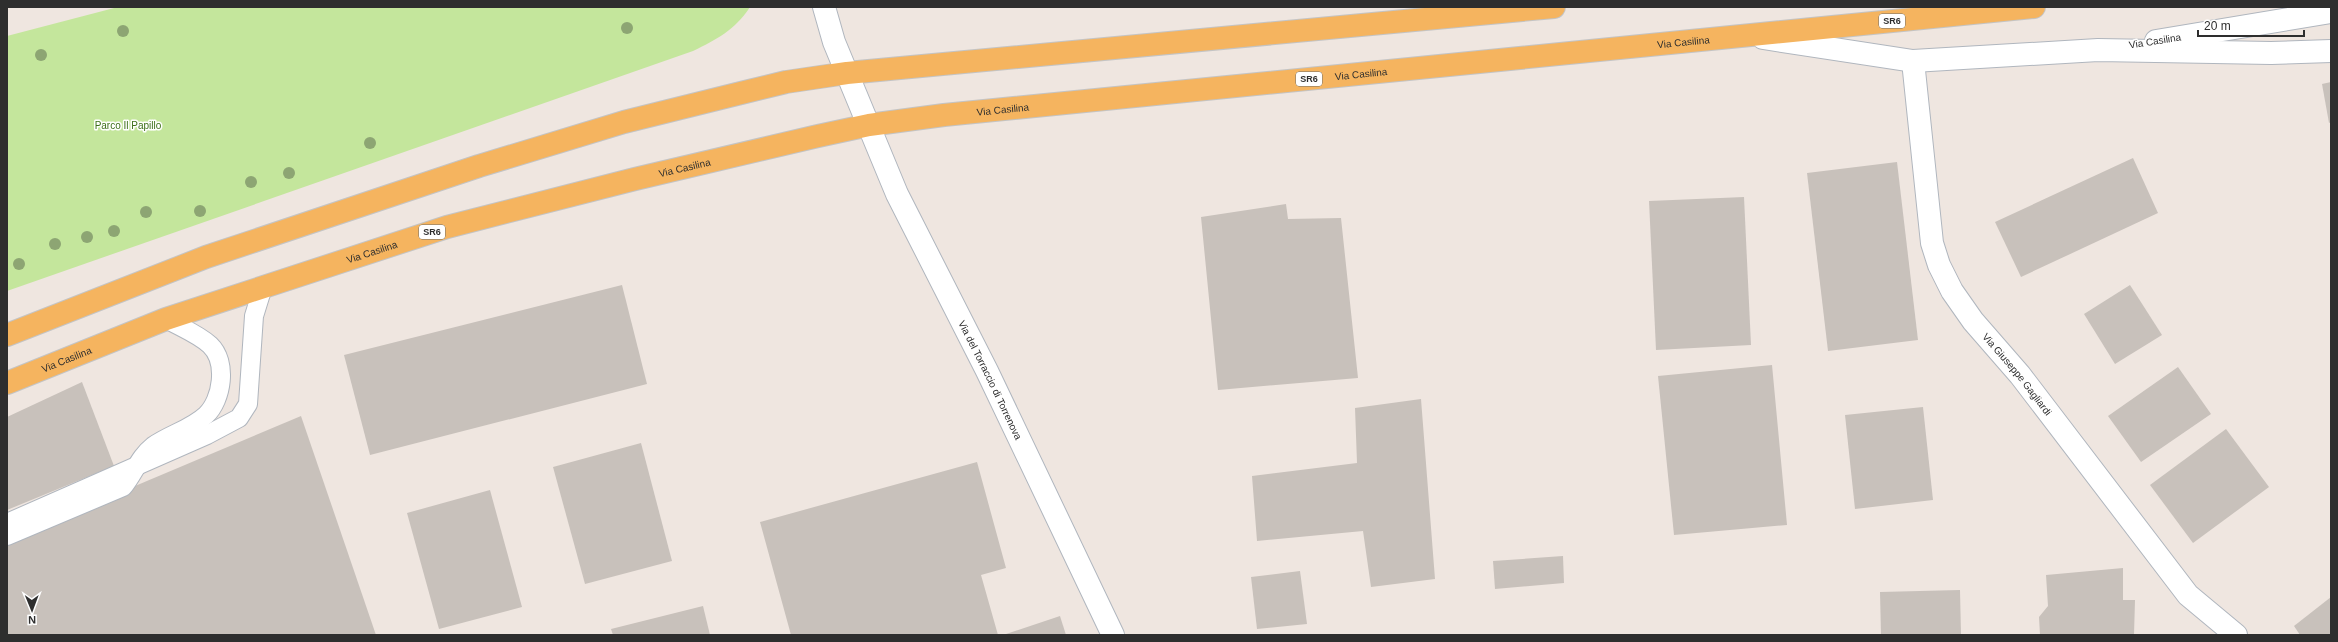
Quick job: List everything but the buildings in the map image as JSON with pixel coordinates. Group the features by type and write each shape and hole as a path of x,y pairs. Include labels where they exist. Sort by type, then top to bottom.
{"main road":[{"path":"7,335 206,257 479,166 624,122 786,82 847,73 1554,7"},
{"name":"Via Casilina","path":"7,383 166,319 440,230 500,213 635,179 869,125 944,115 2034,7"}],"street":[{"name":"Via del Torraccio di Torrenova","path":"824,7 834,42 906,213 987,371 1113,635"},
{"name":"Via Casilina","path":"2098,50 2331,12"},
{"path":"1750,36 1913,60 2098,50 2271,53 2331,51"},
{"name":"Via Giuseppe Gagliardi","path":"1913,60 1932,243 1939,265 1952,291 1973,321 2020,375 2188,595 2236,635"}],"lane":[{"path":"7,523 207,435 239,418 248,404 254,316 263,287"},
{"path":"7,536 123,487 141,457 154,446 179,433 206,416 219,394 220,365 211,346 166,319"}],"green space":[{"name":"Parco Il Papillo","path":"118,7 750,7 732,28 710,43 693,51 7,291 7,36"}]}
